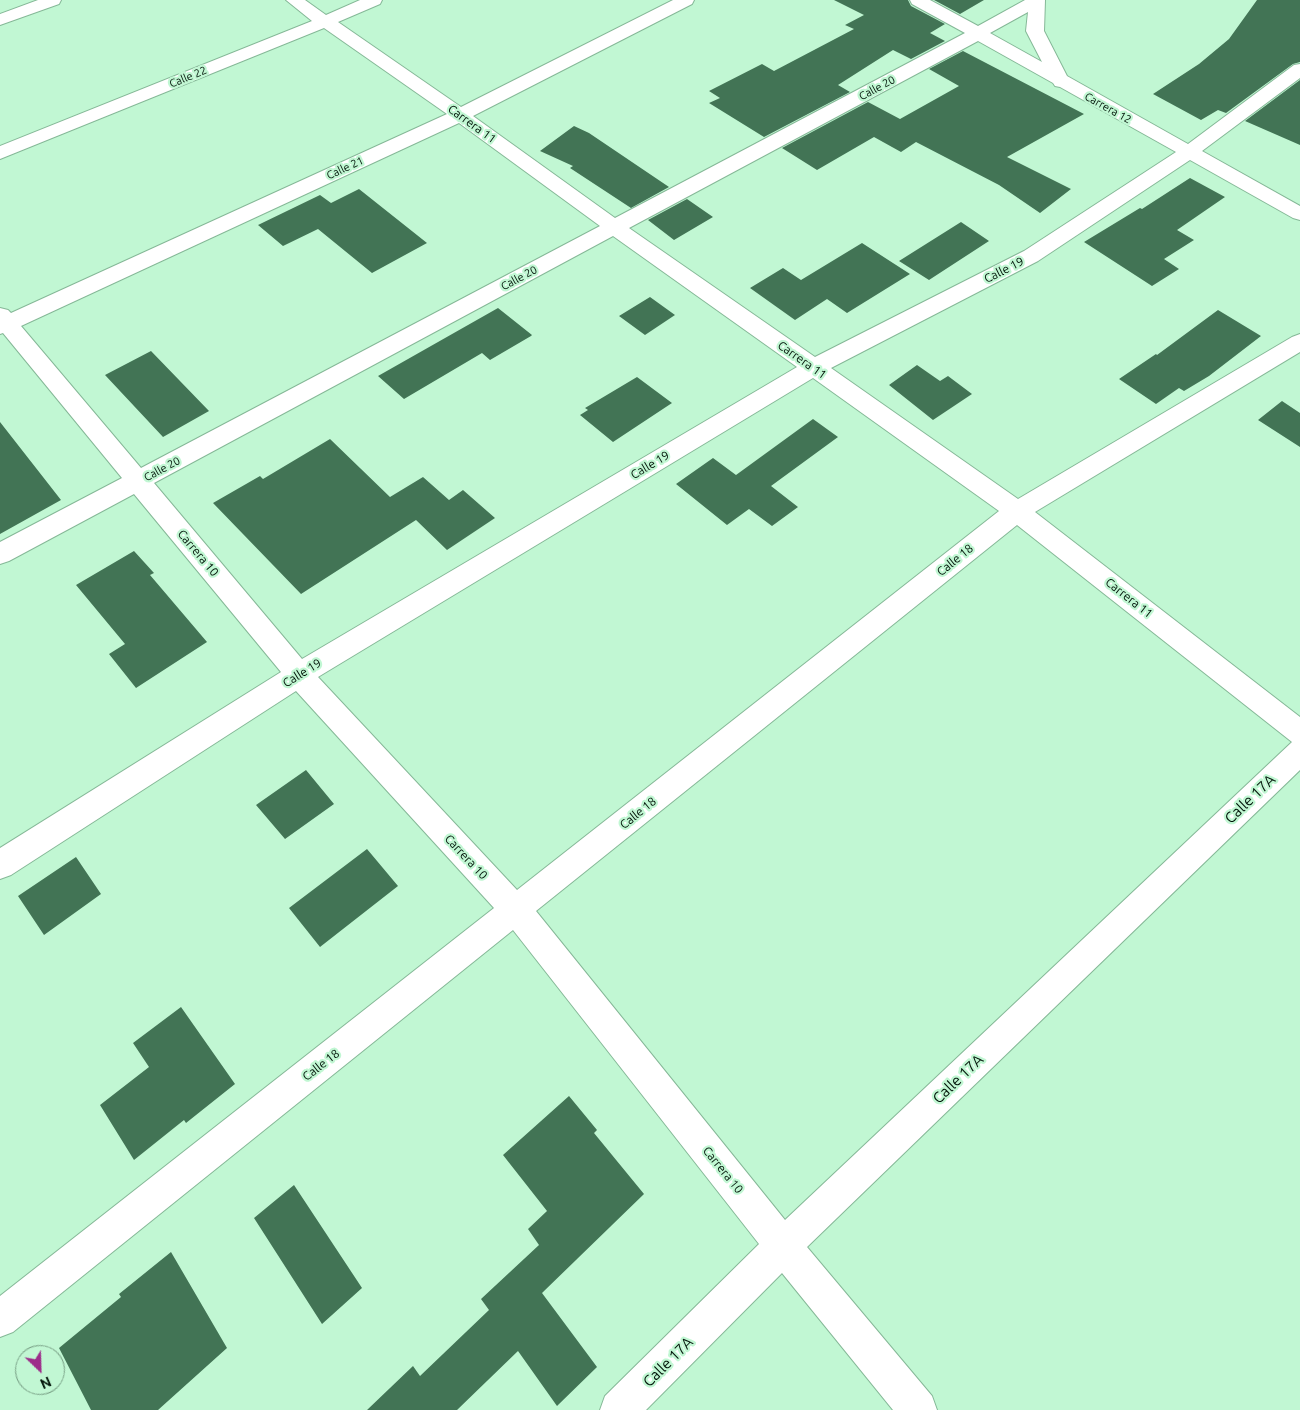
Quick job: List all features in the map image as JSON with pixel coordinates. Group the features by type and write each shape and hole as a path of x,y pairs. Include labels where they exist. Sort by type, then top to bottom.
{"street":[{"path":"0,20 53,0"},
{"name":"Carrera 11","path":"294,0 813,368 1017,510 1300,732"},
{"name":"Calle 22","path":"0,153 374,0"},
{"name":"Calle 21","path":"2,322 460,116 686,0"},
{"name":"Carrera 12","path":"918,0 1061,82 1300,214"},
{"path":"1037,0 1035,31 1061,82"},
{"name":"Calle 20","path":"0,554 139,482 977,34 1037,0"},
{"name":"Calle 19","path":"0,865 299,675 813,368 1031,256 1188,153 1300,69"},
{"name":"Carrera 10","path":"2,322 139,482 299,675 516,910 783,1246 918,1410"},
{"name":"Calle 18","path":"0,1319 1017,510 1300,342"},
{"name":"Calle 17A","path":"619,1410 783,1246 1300,752"}],"building":[{"path":"834,0 908,0 911,6 945,24 930,33 945,41 911,59 893,50 838,85 850,92 764,137 709,103 720,98 709,91 762,64 774,71 854,29 845,25 864,15"},
{"path":"934,0 984,0 960,14"},
{"path":"1257,0 1300,0 1300,62 1293,64 1226,113 1218,110 1201,120 1153,94 1199,64 1229,39"},
{"path":"963,51 1084,114 1007,157 1071,189 1040,213 999,185 916,142 901,152 874,137 817,170 782,148 868,102 900,119 959,86 929,69"},
{"path":"1300,80 1300,145 1245,121"},
{"path":"574,126 589,133 669,187 631,208 570,168 573,166 540,151"},
{"path":"1190,178 1225,197 1177,230 1194,240 1164,259 1179,269 1152,286 1084,242 1140,208 1142,209"},
{"path":"359,189 427,243 372,273 318,229 283,246 258,225 320,195 331,203"},
{"path":"687,199 713,217 674,240 648,220"},
{"path":"961,222 989,241 929,280 899,261"},
{"path":"862,243 910,274 847,313 827,299 795,320 750,288 783,268 801,280"},
{"path":"650,297 675,315 645,335 619,316"},
{"path":"498,308 532,335 490,360 482,353 404,399 378,376"},
{"path":"1218,310 1261,336 1209,376 1184,391 1179,388 1156,404 1119,379 1157,355"},
{"path":"151,351 209,411 163,437 105,375"},
{"path":"917,365 940,381 948,376 972,394 933,420 889,385"},
{"path":"637,377 672,403 613,442 580,415 588,410 585,408"},
{"path":"1282,401 1300,413 1300,447 1258,420"},
{"path":"813,419 838,437 771,486 798,507 772,526 749,509 727,525 676,484 713,458 736,475"},
{"path":"0,422 61,500 0,534"},
{"path":"330,439 390,497 423,477 449,500 463,490 495,518 447,550 416,520 301,594 213,503 260,476 263,479"},
{"path":"134,551 154,573 150,575 207,642 136,688 109,654 125,644 76,585"},
{"path":"306,770 334,804 285,839 256,805"},
{"path":"367,849 398,886 320,947 289,908"},
{"path":"76,857 101,894 44,935 18,896"},
{"path":"181,1007 235,1084 186,1123 184,1120 134,1160 100,1105 149,1067 133,1043"},
{"path":"569,1096 597,1130 594,1133 644,1194 542,1293 597,1367 557,1406 518,1351 457,1410 367,1410 413,1366 420,1376 489,1310 481,1299 539,1245 528,1229 547,1211 503,1155"},
{"path":"294,1185 362,1288 322,1324 254,1218"},
{"path":"171,1252 227,1348 158,1410 91,1410 65,1360 65,1345 63,1345 121,1297 119,1294"}]}
